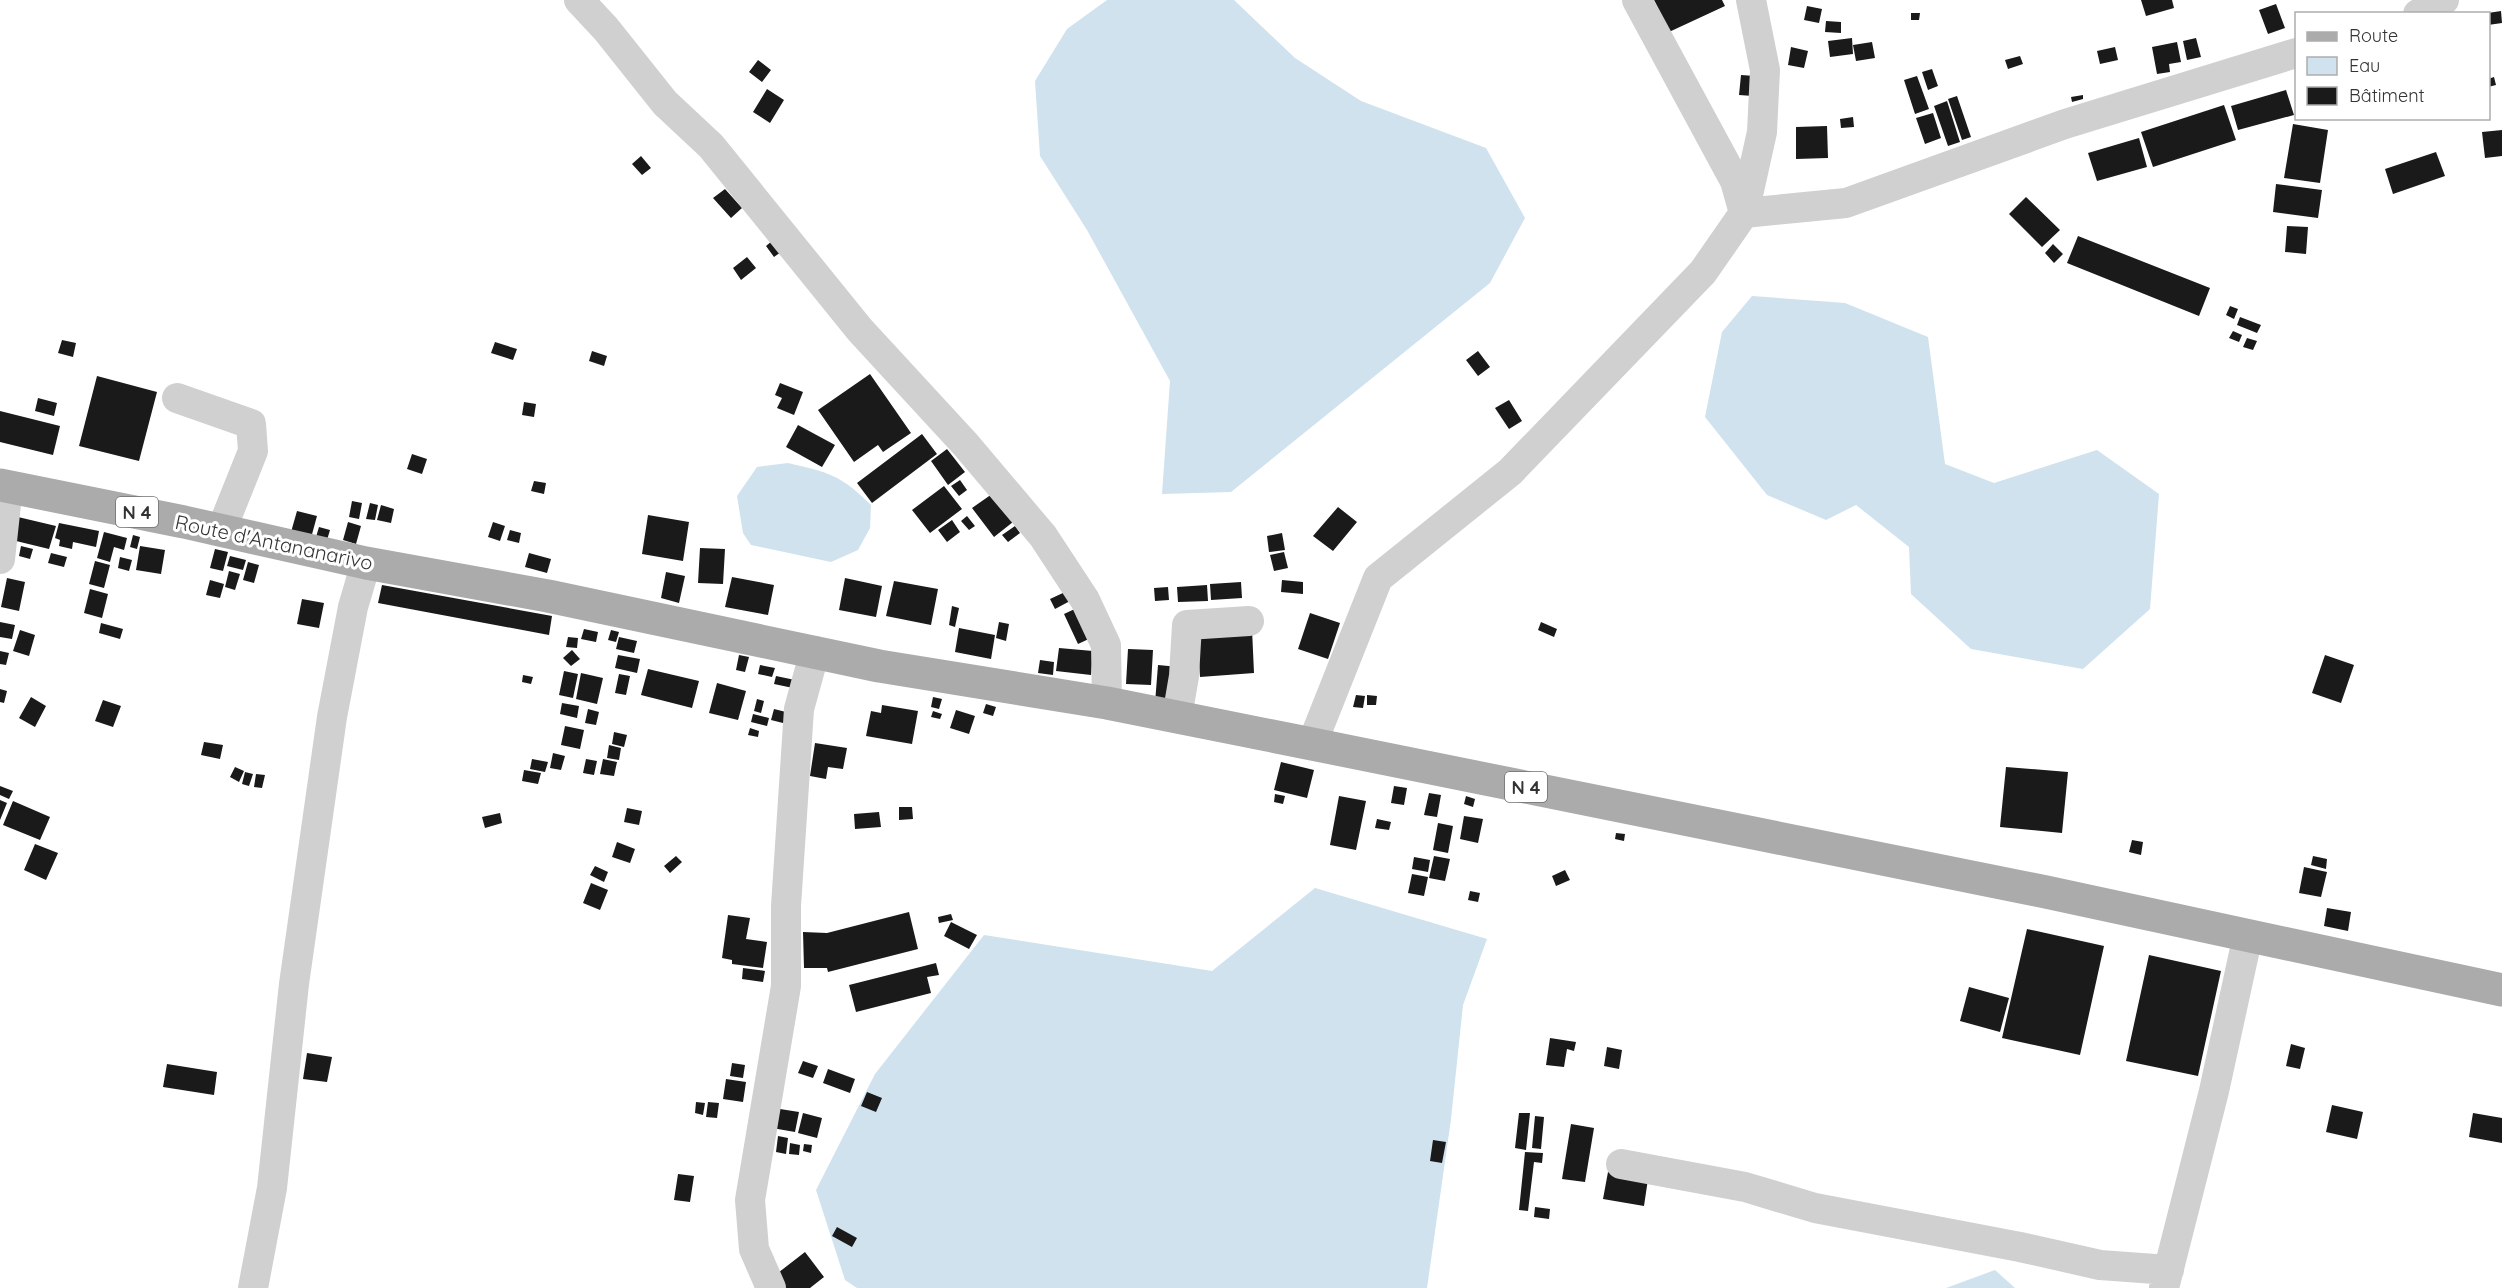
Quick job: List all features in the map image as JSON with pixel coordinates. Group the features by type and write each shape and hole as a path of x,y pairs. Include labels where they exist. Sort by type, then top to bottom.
{"main road":[{"name":"Route d'Antananarivo","path":"4,486 366,563 548,596 815,651"},
{"name":"N 4","path":"815,651 879,666 1107,703 1312,744 2248,935 2502,990"}],"street":[{"path":"579,0 606,29 664,104 711,146 860,330 966,445 1043,536 1085,600 1106,645 1107,703"},
{"path":"1637,0 1735,181 1743,213"},
{"path":"1312,744 1378,578 1510,472 1703,272 1743,213 1762,132 1765,70 1751,0"},
{"path":"1743,213 1846,203 2065,124 2295,53"},
{"path":"177,398 251,424 253,451 221,531"},
{"path":"0,559 4,486"},
{"path":"253,1288 272,1188 294,984 332,717 353,607 366,563"},
{"path":"1177,717 1184,676 1187,625 1249,621"},
{"path":"771,1288 754,1249 750,1200 786,986 786,906 799,709 815,651"},
{"path":"1621,1164 1745,1187 1815,1208 2020,1247 2167,1279 2214,1091 2248,935"}],"water":[{"path":"1107,0 1234,0 1295,58 1361,101 1486,148 1525,218 1490,283 1231,492 1162,494 1170,381 1087,230 1040,156 1035,81 1067,29"},
{"path":"1752,296 1845,303 1928,337 1945,464 1994,483 2097,450 2159,494 2150,609 2083,669 1971,649 1911,594 1909,547 1856,505 1826,520 1767,495 1705,417 1722,332"},
{"path":"788,463 833,476 851,487 871,505 870,528 858,550 831,562 751,545 743,533 737,496 757,467"},
{"path":"1315,888 1487,939 1463,1005 1451,1119 1427,1288 857,1288 845,1280 816,1190 875,1074 984,935 1212,971"},
{"path":"1995,1270 2015,1288 1946,1288"}],"building":[{"path":"1654,0 1722,0 1725,6 1669,32"},
{"path":"2141,0 2172,0 2174,8 2146,16"},
{"path":"2276,4 2285,28 2268,34 2259,10"},
{"path":"1807,6 1822,9 1819,23 1804,20"},
{"path":"2501,11 2502,23 2490,25 2490,13"},
{"path":"1911,13 1920,13 1919,20 1911,20"},
{"path":"1826,21 1841,22 1841,33 1825,32"},
{"path":"1852,38 1853,54 1830,57 1828,41"},
{"path":"2196,38 2201,57 2187,60 2183,41"},
{"path":"1872,42 1875,58 1856,61 1853,45"},
{"path":"2177,42 2181,62 2169,64 2170,72 2157,74 2152,47"},
{"path":"1791,47 1808,51 1804,68 1788,65"},
{"path":"2115,47 2118,60 2100,64 2097,51"},
{"path":"2020,56 2023,64 2008,69 2005,60"},
{"path":"758,60 771,70 762,82 749,72"},
{"path":"1932,69 1938,86 1928,90 1922,72"},
{"path":"1741,75 1755,76 1753,96 1739,95"},
{"path":"1917,76 1929,109 1915,114 1904,80"},
{"path":"2494,77 2496,85 2490,86 2490,78"},
{"path":"767,89 784,100 770,123 753,112"},
{"path":"2286,90 2294,115 2238,130 2231,106"},
{"path":"2083,95 2083,99 2072,102 2071,97"},
{"path":"1957,96 1971,137 1962,140 1948,99"},
{"path":"1947,101 1960,142 1948,146 1934,106"},
{"path":"2224,105 2236,140 2153,167 2141,132"},
{"path":"1933,113 1941,138 1925,144 1916,118"},
{"path":"1853,117 1854,127 1841,128 1840,119"},
{"path":"2293,124 2328,130 2320,183 2284,178"},
{"path":"1827,126 1828,158 1796,159 1796,127"},
{"path":"2502,130 2502,156 2485,158 2482,132"},
{"path":"2139,138 2147,167 2097,181 2088,153"},
{"path":"2436,152 2445,176 2393,194 2385,169"},
{"path":"641,156 651,168 642,175 632,164"},
{"path":"2276,184 2322,190 2318,218 2273,212"},
{"path":"725,189 742,208 731,218 713,198"},
{"path":"2026,197 2060,230 2042,247 2009,214"},
{"path":"2287,226 2308,227 2306,254 2285,252"},
{"path":"2078,236 2210,288 2199,316 2067,263"},
{"path":"772,241 781,252 774,257 766,246"},
{"path":"2053,244 2063,254 2054,263 2045,253"},
{"path":"747,257 756,268 741,280 733,268"},
{"path":"2230,306 2238,309 2234,319 2226,315"},
{"path":"2240,317 2261,325 2257,333 2237,325"},
{"path":"2233,331 2242,335 2239,342 2229,338"},
{"path":"2247,338 2257,341 2253,350 2243,347"},
{"path":"62,340 76,343 73,357 58,353"},
{"path":"495,342 517,349 513,360 491,353"},
{"path":"592,351 607,356 604,366 589,361"},
{"path":"1478,351 1490,367 1478,376 1466,360"},
{"path":"870,374 911,433 883,452 878,445 854,462 818,410"},
{"path":"97,376 157,392 139,461 79,446"},
{"path":"780,383 803,392 794,415 777,408 782,398 775,395"},
{"path":"38,398 57,403 54,416 35,411"},
{"path":"1509,400 1522,421 1509,429 1495,408"},
{"path":"524,402 536,404 534,417 522,415"},
{"path":"0,411 60,426 53,455 0,442"},
{"path":"798,425 835,445 822,467 786,447"},
{"path":"922,434 937,454 872,503 857,483"},
{"path":"947,449 965,472 948,485 931,461"},
{"path":"412,454 427,459 422,474 407,469"},
{"path":"960,480 967,490 959,496 951,486"},
{"path":"534,481 546,483 544,494 531,491"},
{"path":"944,486 962,509 930,533 912,510"},
{"path":"992,494 1013,522 994,537 972,508"},
{"path":"352,501 362,503 359,519 349,517"},
{"path":"370,503 378,505 375,520 366,519"},
{"path":"381,505 394,509 391,523 377,520"},
{"path":"1338,507 1357,522 1333,551 1313,536"},
{"path":"297,511 317,516 311,538 291,532"},
{"path":"648,515 689,522 683,561 642,554"},
{"path":"967,516 975,526 969,530 961,521"},
{"path":"18,517 56,526 49,549 12,540"},
{"path":"952,520 960,532 947,542 938,530"},
{"path":"348,522 361,526 356,544 343,540"},
{"path":"493,522 505,526 500,541 488,537"},
{"path":"59,523 99,531 96,547 73,542 72,549 59,546 60,540 55,538"},
{"path":"1015,526 1020,533 1008,542 1002,535"},
{"path":"319,527 330,530 327,540 316,537"},
{"path":"510,530 521,533 519,543 507,540"},
{"path":"104,532 127,538 124,550 114,547 110,562 97,558"},
{"path":"1282,533 1285,550 1269,552 1267,536"},
{"path":"133,535 140,537 137,549 130,547"},
{"path":"21,546 33,549 30,559 19,556"},
{"path":"140,546 165,550 161,574 136,570"},
{"path":"700,548 725,549 723,584 698,583"},
{"path":"215,549 228,552 223,571 210,568"},
{"path":"1284,552 1288,568 1274,571 1270,555"},
{"path":"51,553 67,557 64,567 48,563"},
{"path":"529,553 551,559 547,573 525,567"},
{"path":"230,556 246,560 243,570 227,566"},
{"path":"120,557 132,560 129,571 118,568"},
{"path":"95,561 110,565 104,588 89,584"},
{"path":"248,562 259,565 254,583 243,580"},
{"path":"229,571 240,574 235,590 225,587"},
{"path":"666,572 685,576 679,603 661,598"},
{"path":"732,577 774,585 768,615 725,607"},
{"path":"7,578 25,582 19,611 1,607"},
{"path":"845,578 882,586 876,617 839,610"},
{"path":"210,580 224,584 220,598 206,595"},
{"path":"1282,580 1303,582 1303,594 1281,592"},
{"path":"894,581 938,589 931,625 886,616"},
{"path":"1241,582 1242,598 1211,600 1210,584"},
{"path":"382,585 552,616 549,635 378,603"},
{"path":"1207,585 1208,601 1178,602 1177,587"},
{"path":"1168,587 1169,600 1155,601 1154,588"},
{"path":"90,589 108,594 102,618 84,613"},
{"path":"1065,592 1070,601 1055,609 1050,599"},
{"path":"302,599 324,603 319,628 297,624"},
{"path":"952,606 959,608 955,627 949,625"},
{"path":"1079,607 1093,637 1078,644 1064,614"},
{"path":"1310,613 1340,623 1328,659 1298,649"},
{"path":"0,622 15,625 12,639 0,637"},
{"path":"999,622 1009,624 1006,641 996,638"},
{"path":"1541,622 1557,629 1554,637 1538,630"},
{"path":"101,623 123,629 120,639 99,633"},
{"path":"959,628 995,635 991,659 955,652"},
{"path":"584,629 598,632 596,642 581,639"},
{"path":"1252,629 1254,673 1200,677 1197,632"},
{"path":"20,630 35,635 29,656 13,651"},
{"path":"611,630 619,632 616,642 608,640"},
{"path":"568,637 578,638 577,648 566,647"},
{"path":"619,637 637,641 634,653 616,649"},
{"path":"1059,648 1093,651 1091,675 1056,671"},
{"path":"1128,649 1153,650 1151,685 1126,684"},
{"path":"572,650 580,659 571,666 563,658"},
{"path":"0,651 9,653 6,665 0,664"},
{"path":"618,655 640,659 637,673 615,668"},
{"path":"739,655 749,657 745,672 736,670"},
{"path":"2325,655 2354,665 2341,703 2312,693"},
{"path":"1040,660 1054,662 1053,675 1038,673"},
{"path":"760,665 775,668 772,677 758,674"},
{"path":"1158,665 1179,667 1176,701 1155,703"},
{"path":"648,669 699,681 692,708 641,695"},
{"path":"564,671 578,674 573,698 559,695"},
{"path":"581,673 603,678 597,704 576,699"},
{"path":"619,674 630,676 626,695 615,693"},
{"path":"523,675 533,677 531,684 522,682"},
{"path":"776,676 795,680 793,688 774,684"},
{"path":"717,683 746,691 738,720 709,713"},
{"path":"0,689 7,691 4,703 0,702"},
{"path":"1356,695 1365,696 1363,708 1353,707"},
{"path":"1367,695 1377,696 1376,705 1367,705"},
{"path":"31,697 46,706 35,727 19,718"},
{"path":"933,697 942,699 939,709 931,707"},
{"path":"757,699 764,701 761,713 754,711"},
{"path":"103,700 121,706 113,727 95,721"},
{"path":"562,703 579,706 577,718 560,714"},
{"path":"986,704 996,707 993,716 983,713"},
{"path":"882,705 918,711 912,744 866,736 871,711 881,713"},
{"path":"588,709 599,712 596,725 585,723"},
{"path":"774,709 790,713 787,724 771,720"},
{"path":"956,710 975,716 969,734 950,728"},
{"path":"933,711 942,714 940,719 931,717"},
{"path":"753,714 769,718 767,726 751,722"},
{"path":"565,726 584,730 580,749 561,745"},
{"path":"750,728 759,731 758,737 748,735"},
{"path":"614,732 627,735 624,747 612,744"},
{"path":"204,742 223,745 220,759 201,755"},
{"path":"815,743 847,748 843,769 828,767 826,779 810,776"},
{"path":"609,745 621,748 619,760 607,758"},
{"path":"553,753 565,756 561,770 550,768"},
{"path":"532,759 548,762 545,772 530,769"},
{"path":"586,759 597,761 594,775 583,773"},
{"path":"603,759 617,762 614,776 600,774"},
{"path":"1281,762 1314,770 1307,798 1274,790"},
{"path":"235,767 244,771 239,782 230,777"},
{"path":"2006,767 2068,772 2062,833 2000,827"},
{"path":"524,770 541,773 538,784 522,781"},
{"path":"245,772 253,774 249,786 242,784"},
{"path":"256,774 265,775 262,788 254,787"},
{"path":"0,786 13,791 9,799 0,795"},
{"path":"1394,786 1407,788 1404,805 1391,803"},
{"path":"1429,793 1441,795 1437,817 1424,815"},
{"path":"1275,794 1285,796 1283,804 1274,802"},
{"path":"1339,796 1366,801 1356,850 1330,845"},
{"path":"1466,796 1475,799 1473,807 1464,804"},
{"path":"0,800 7,803 0,820"},
{"path":"13,801 50,817 40,840 3,825"},
{"path":"899,807 912,807 913,819 899,820"},
{"path":"627,808 642,811 639,825 624,822"},
{"path":"879,812 881,827 855,829 854,814"},
{"path":"500,813 502,823 485,828 482,817"},
{"path":"1464,816 1483,819 1478,843 1460,839"},
{"path":"1377,819 1391,822 1389,830 1375,828"},
{"path":"1438,823 1453,826 1448,853 1433,850"},
{"path":"1616,833 1625,834 1624,841 1615,839"},
{"path":"2132,840 2143,842 2141,855 2129,852"},
{"path":"617,842 635,849 630,863 612,857"},
{"path":"35,844 58,853 46,880 24,870"},
{"path":"676,856 682,862 670,873 664,866"},
{"path":"1434,856 1450,859 1445,881 1429,878"},
{"path":"2313,856 2327,859 2326,869 2311,865"},
{"path":"1414,857 1430,860 1428,872 1412,869"},
{"path":"595,866 608,872 604,882 590,875"},
{"path":"2304,867 2327,872 2321,897 2299,893"},
{"path":"1565,870 1570,880 1556,886 1552,876"},
{"path":"1412,874 1428,877 1424,896 1408,893"},
{"path":"591,883 608,890 600,910 583,903"},
{"path":"1470,891 1480,893 1478,902 1468,900"},
{"path":"2327,908 2351,912 2348,931 2324,926"},
{"path":"909,912 918,949 828,972 827,968 804,968 803,932 827,933"},
{"path":"951,914 953,920 939,923 938,917"},
{"path":"728,915 750,918 746,939 767,942 763,968 732,964 732,960 722,958"},
{"path":"951,922 977,935 969,949 944,936"},
{"path":"2027,929 2104,946 2080,1055 2002,1038"},
{"path":"2149,955 2221,971 2198,1076 2126,1061"},
{"path":"936,963 939,975 927,977 931,993 856,1012 849,985"},
{"path":"743,968 765,971 763,982 742,979"},
{"path":"1969,987 2009,998 2000,1032 1960,1021"},
{"path":"1550,1038 1576,1042 1574,1051 1567,1049 1564,1067 1546,1065"},
{"path":"2291,1044 2305,1048 2300,1069 2286,1066"},
{"path":"1607,1047 1622,1050 1619,1069 1604,1066"},
{"path":"307,1053 332,1057 327,1082 303,1079"},
{"path":"803,1061 818,1066 813,1078 798,1073"},
{"path":"732,1063 745,1065 743,1078 730,1076"},
{"path":"167,1064 217,1072 214,1095 163,1087"},
{"path":"828,1069 855,1079 850,1093 823,1083"},
{"path":"726,1079 746,1082 743,1102 723,1099"},
{"path":"867,1092 882,1098 876,1112 861,1106"},
{"path":"696,1102 705,1103 703,1115 695,1113"},
{"path":"708,1102 719,1103 717,1118 706,1117"},
{"path":"2332,1105 2363,1112 2357,1139 2326,1132"},
{"path":"780,1109 799,1112 795,1132 772,1128"},
{"path":"803,1113 822,1118 817,1138 798,1133"},
{"path":"1519,1113 1530,1113 1526,1150 1515,1148"},
{"path":"2473,1113 2502,1118 2502,1143 2469,1137"},
{"path":"1535,1116 1544,1117 1541,1149 1532,1148"},
{"path":"1571,1124 1594,1128 1585,1182 1562,1179"},
{"path":"778,1136 788,1138 786,1154 776,1152"},
{"path":"1433,1140 1446,1142 1442,1163 1430,1161"},
{"path":"790,1143 800,1145 799,1155 789,1154"},
{"path":"804,1144 812,1145 811,1153 803,1151"},
{"path":"1525,1152 1543,1153 1542,1163 1534,1162 1528,1211 1519,1210"},
{"path":"1608,1172 1648,1179 1644,1206 1603,1199"},
{"path":"678,1174 694,1176 690,1202 674,1200"},
{"path":"1535,1207 1550,1209 1549,1219 1534,1217"},
{"path":"837,1227 857,1238 852,1247 832,1236"},
{"path":"805,1252 824,1277 810,1288 784,1288 774,1276"}]}
